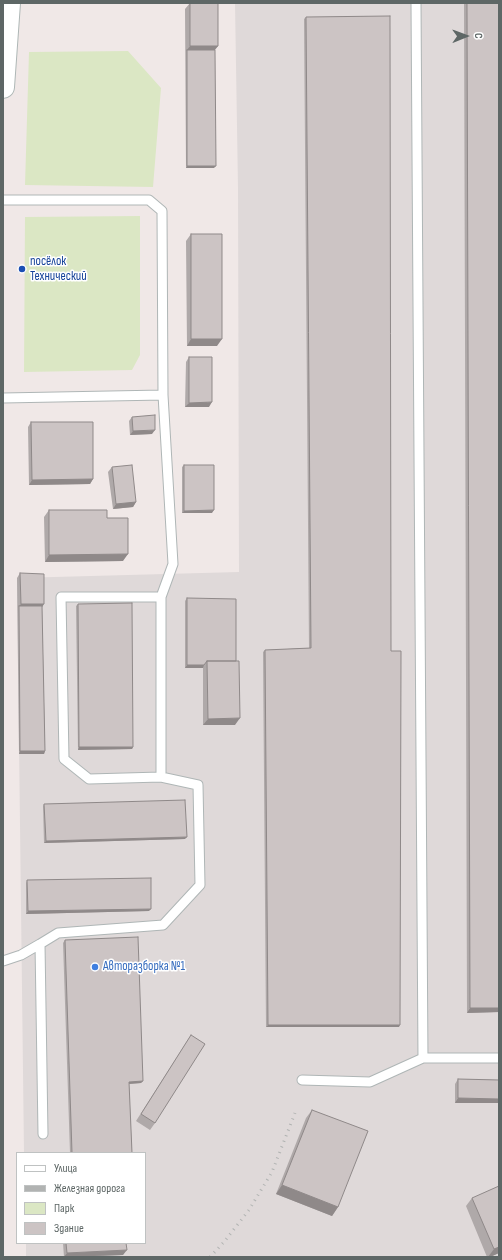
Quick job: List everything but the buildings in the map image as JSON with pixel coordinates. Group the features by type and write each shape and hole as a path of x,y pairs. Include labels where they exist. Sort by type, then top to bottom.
{"main road":[{"path":"3,75 9,3"}],"lane":[{"path":"416,3 423,1058"},
{"path":"3,200 149,200 162,211 163,396 173,564 161,597 161,777"},
{"path":"3,398 163,396"},
{"path":"3,961 21,955 58,933 163,925 200,885 198,784 161,777 88,779 64,759 61,597 161,597"},
{"path":"40,944 43,1134"},
{"path":"302,1080 370,1082 423,1058 499,1058"}],"shaded area":[{"path":"235,3 499,3 499,1257 26,1257 26,1244 146,1244 146,1152 24,1152 17,578 239,572 238,188"}],"green space":[{"path":"128,51 161,88 153,187 25,185 29,52"},
{"path":"140,216 140,355 132,370 24,372 25,217"}],"railway":[{"path":"210,1257 249,1210 272,1172 295,1113"}],"place":[{"name":"посёлок Технический","path":"22,269"},
{"name":"Авторазборка №1","path":"95,967"}]}
